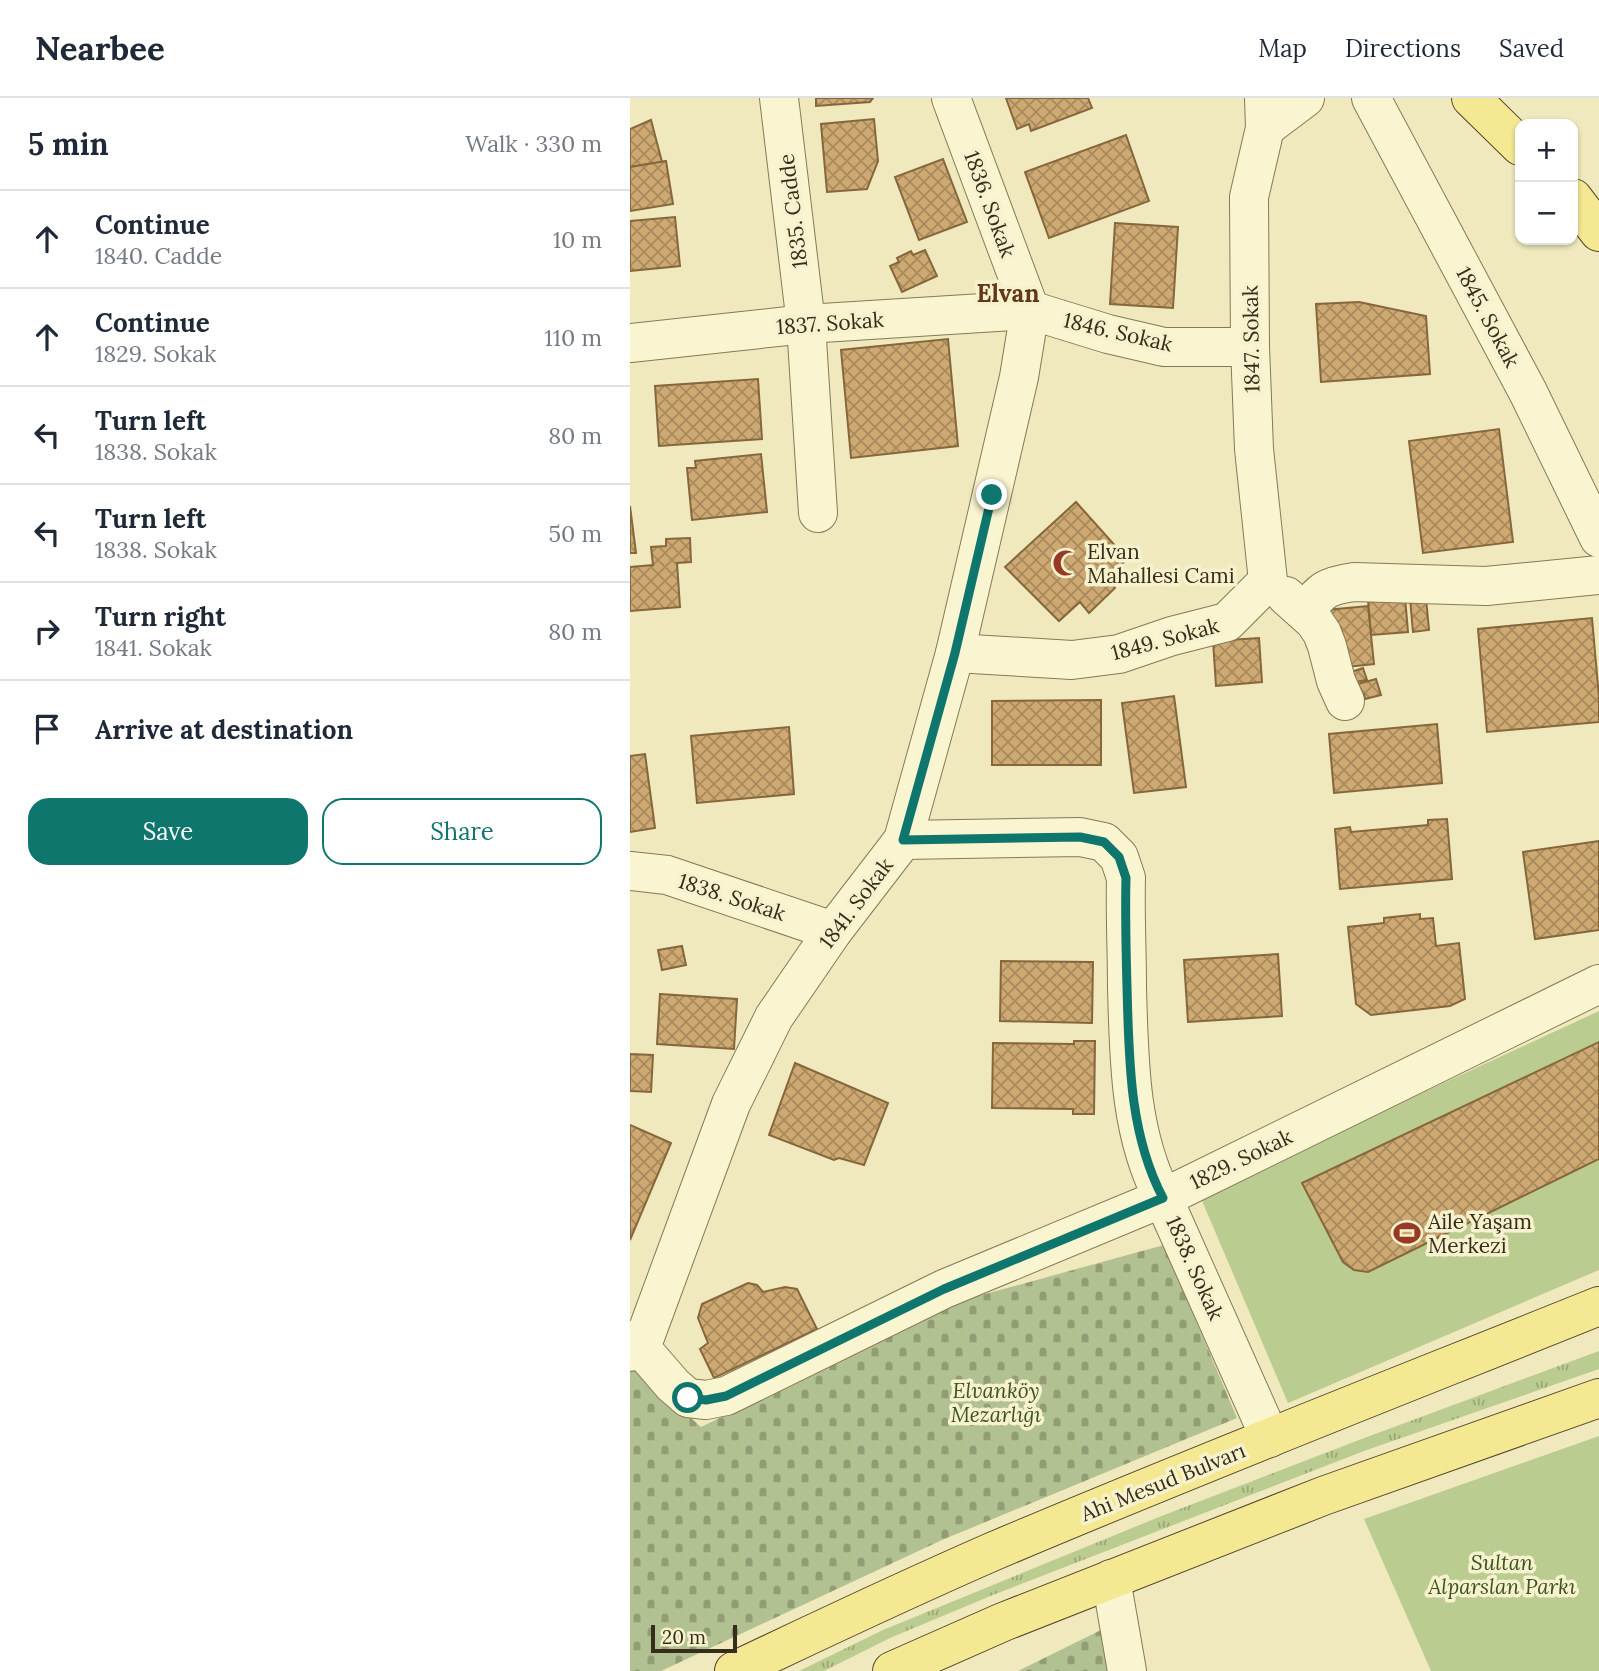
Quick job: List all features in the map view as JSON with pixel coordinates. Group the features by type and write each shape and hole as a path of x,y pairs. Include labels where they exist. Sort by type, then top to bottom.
{"main road":[{"path":"1471,98 1515,141"},
{"path":"1578,205 1599,232"},
{"name":"Ahi Mesud Bulvarı","path":"734,1671 993,1552 1599,1307"},
{"path":"892,1671 1003,1622 1323,1496 1599,1398"}],"street":[{"name":"1835. Cadde","path":"779,98 806,324 818,513"},
{"name":"1836. Sokak","path":"951,98 1030,310"},
{"path":"1264,113 1305,98"},
{"name":"1845. Sokak","path":"1371,98 1528,392 1599,538"},
{"name":"1847. Sokak","path":"1264,113 1249,197 1250,347 1254,449 1268,581"},
{"name":"1837. Sokak","path":"630,344 806,324 1030,310"},
{"name":"1846. Sokak","path":"1030,310 1164,348 1250,347"},
{"name":"1841. Sokak","path":"634,1347 731,1104 774,1017 833,930 903,840 955,653 1019,377 1030,310"},
{"path":"1305,612 1319,593 1354,582 1486,586 1599,575"},
{"path":"1268,581 1305,612 1322,633 1336,681 1345,701"},
{"name":"1849. Sokak","path":"955,653 1072,660 1119,654 1172,636 1227,622 1268,581"},
{"name":"1838. Sokak","path":"903,840 1080,837 1104,842 1119,857 1126,878 1128,1042 1137,1124 1153,1179 1270,1438"},
{"name":"1838. Sokak","path":"630,871 667,875 833,930"},
{"name":"1829. Sokak","path":"634,1347 688,1398 706,1400 726,1396 944,1289 1163,1198 1599,984"},
{"path":"1111,1579 1127,1671"}],"green space":[{"name":"Aile Yaşam Merkezi","path":"1599,1011 1599,1270 1288,1403 1200,1196"},
{"name":"Elvanköy Mezarlığı","path":"1164,1245 1237,1418 942,1540 661,1671 630,1671 630,1361 701,1427 960,1301"},
{"path":"1599,1351 1599,1369 1364,1451 993,1595 890,1638 824,1671 799,1671 883,1630 1159,1517"},
{"name":"Sultan Alparslan Parkı","path":"1599,1436 1599,1671 1431,1671 1364,1519"},
{"path":"1105,1628 1113,1671 1018,1671"}],"building":[{"path":"816,98 873,98 870,102 816,106"},
{"path":"1006,98 1088,98 1092,108 1031,131 1029,124 1017,129"},
{"path":"874,119 878,161 867,189 827,192 821,124"},
{"path":"651,120 662,162 630,167 630,129"},
{"path":"1126,135 1149,201 1049,238 1025,172"},
{"path":"943,159 967,222 919,240 895,177"},
{"path":"666,161 673,204 630,211 630,167"},
{"path":"675,217 680,266 630,271 630,221"},
{"path":"1115,223 1178,227 1173,308 1110,304"},
{"path":"925,250 937,276 902,292 890,266 899,262 897,258 911,251 913,255"},
{"path":"1359,302 1426,316 1430,374 1321,382 1316,304"},
{"path":"948,339 958,446 851,458 841,350"},
{"path":"758,379 762,439 659,446 655,386"},
{"path":"1499,429 1513,542 1423,553 1409,441"},
{"path":"761,454 767,512 692,520 687,468 696,468 695,461"},
{"name":"Elvan Mahallesi Cami","path":"1076,502 1127,559 1107,578 1115,588 1089,613 1080,602 1059,621 1005,567"},
{"path":"630,506 636,553 630,553"},
{"path":"690,538 691,562 677,563 680,607 630,611 630,567 653,565 651,547 666,546 666,539"},
{"path":"1405,597 1408,632 1371,635 1368,600"},
{"path":"1426,598 1429,630 1413,632 1410,599"},
{"path":"1368,606 1374,664 1337,668 1326,610"},
{"path":"1592,618 1599,722 1487,732 1478,629"},
{"path":"1259,638 1262,682 1216,686 1213,641"},
{"path":"1363,668 1367,680 1344,684 1342,675"},
{"path":"1376,679 1381,695 1365,699 1364,694 1350,698 1347,687"},
{"path":"1174,696 1186,787 1134,793 1122,703"},
{"path":"1101,700 1101,765 992,765 992,701"},
{"path":"1437,724 1442,783 1334,793 1329,734"},
{"path":"789,727 794,794 697,803 691,736"},
{"path":"645,754 655,828 630,832 630,756"},
{"path":"1447,819 1452,879 1340,889 1335,829 1350,827 1351,832 1428,825 1428,820"},
{"path":"1599,841 1599,930 1535,939 1523,852"},
{"path":"1420,914 1420,919 1433,918 1436,946 1459,943 1465,999 1450,1006 1371,1015 1356,1004 1348,927 1384,923 1384,918"},
{"path":"682,946 686,965 662,970 658,950"},
{"path":"1278,954 1282,1016 1188,1022 1184,960"},
{"path":"1001,961 1093,962 1092,1023 1000,1021"},
{"path":"660,994 737,999 734,1049 657,1044"},
{"path":"1074,1041 1095,1041 1094,1114 1073,1114 1073,1109 992,1108 993,1043 1074,1044"},
{"path":"1599,1042 1599,1159 1368,1272 1354,1270 1343,1262 1302,1183"},
{"path":"630,1054 653,1055 651,1092 630,1091"},
{"path":"795,1063 888,1103 864,1165 839,1158 834,1160 769,1135"},
{"path":"630,1125 671,1143 630,1240"},
{"path":"748,1283 757,1285 763,1292 785,1287 797,1289 817,1329 714,1378 700,1349 708,1343 698,1318 702,1304"}],"place":[{"name":"Elvan Mahallesi Cami","path":"1066,563"},
{"name":"Aile Yaşam Merkezi","path":"1407,1233"}],"district":[{"name":"Elvan","path":"1008,293"}],"route":[{"path":"688,1398 706,1400 726,1396 944,1289 1163,1198 1153,1179 1137,1124 1128,1042 1126,878 1119,857 1104,842 1080,837 903,840 955,653 992,495"}]}
